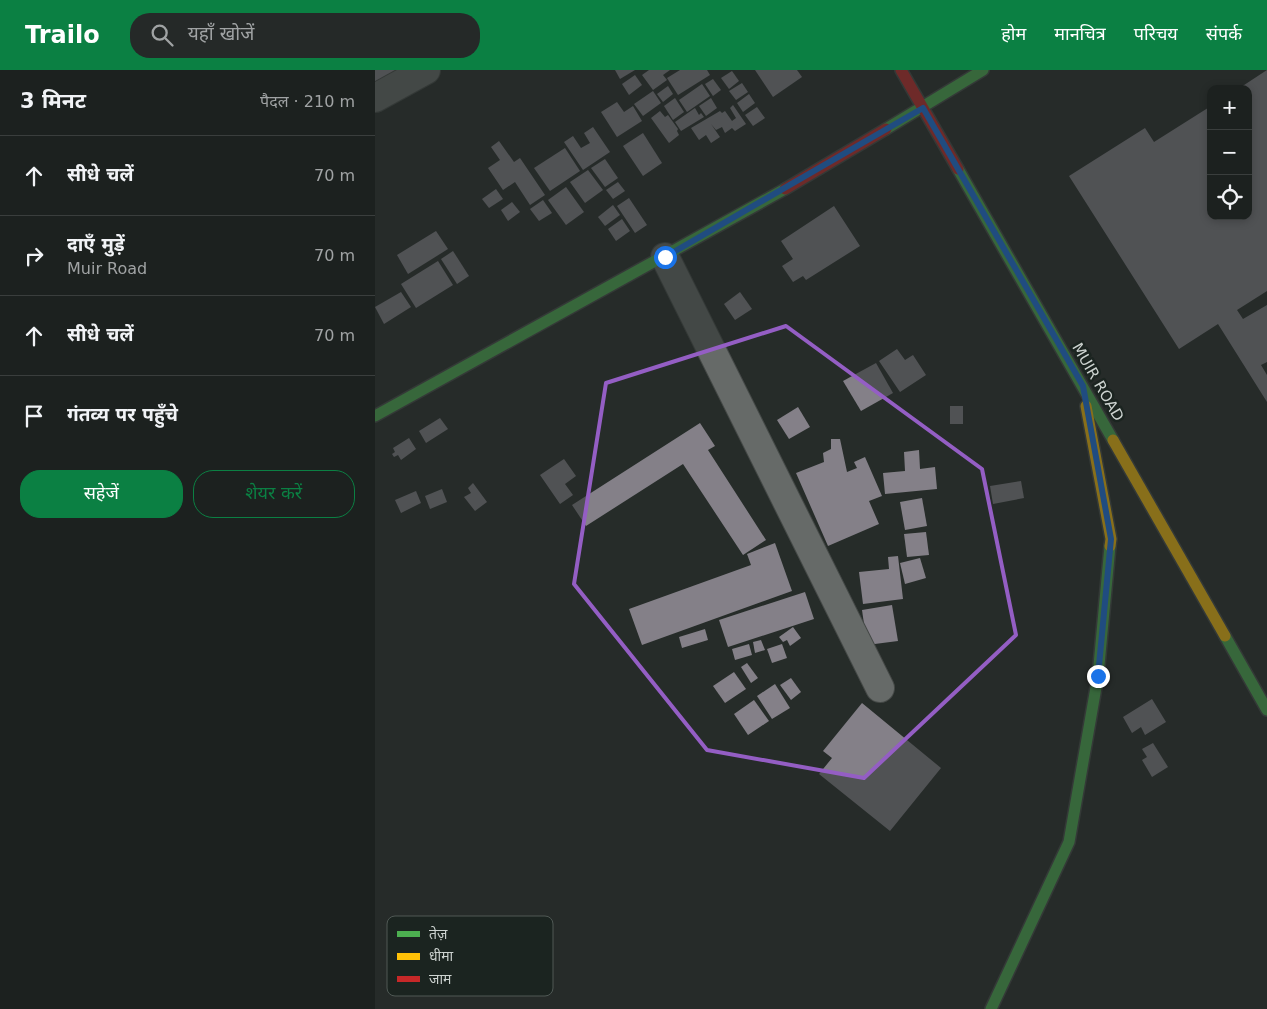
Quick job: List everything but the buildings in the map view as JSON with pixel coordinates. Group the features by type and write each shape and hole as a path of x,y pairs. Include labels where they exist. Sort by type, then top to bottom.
{"street":[{"path":"375,98 426,70"},
{"name":"MUIR ROAD","path":"901,70 1267,710"},
{"path":"375,416 665,257 923,108 983,70"},
{"path":"665,257 880,688"},
{"path":"991,1009 1069,842 1098,676 1111,539 1083,386"}],"highlighted area":[{"path":"786,326 982,469 1016,635 864,778 707,750 574,584 606,383"}],"traffic: fast":[{"path":"886,129 983,70"},
{"path":"958,169 1113,440"},
{"path":"375,416 785,189"},
{"path":"991,1009 1069,842 1098,676 1110,546"},
{"path":"1225,636 1267,710"}],"traffic: slow":[{"path":"1086,406 1111,539 1110,546"},
{"path":"1113,440 1225,636"}],"traffic: jam":[{"path":"901,70 958,169"},
{"path":"785,189 886,129"}],"route":[{"path":"665,257 923,108 1083,386 1111,539 1098,676"}]}
